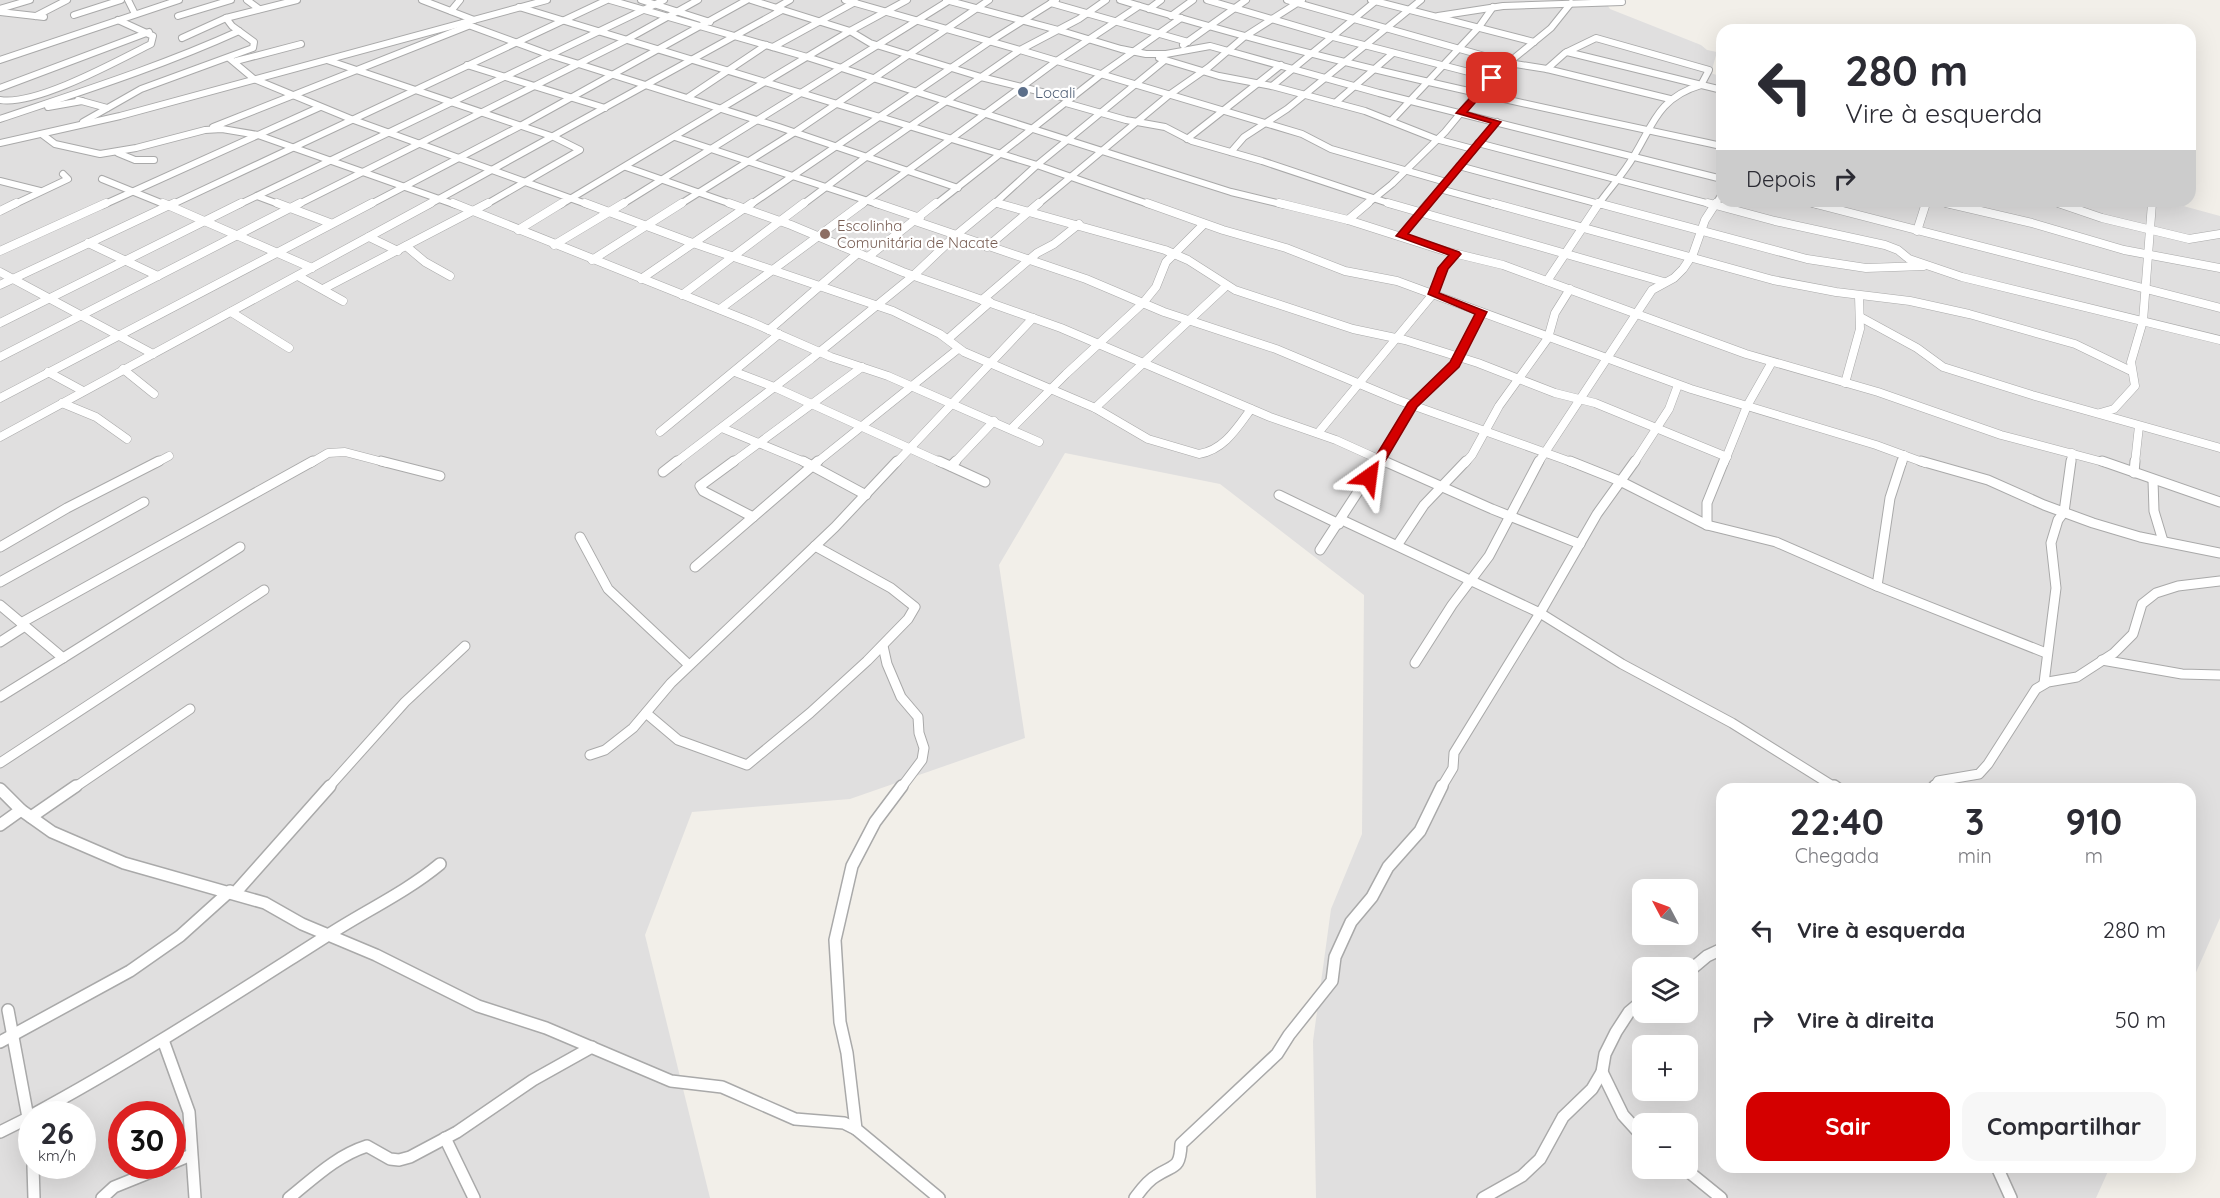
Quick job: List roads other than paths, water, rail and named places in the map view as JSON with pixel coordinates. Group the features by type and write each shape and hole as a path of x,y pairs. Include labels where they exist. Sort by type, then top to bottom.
{"street":[{"path":"0,11 30,0"},
{"path":"36,16 67,0"},
{"path":"75,15 121,0"},
{"path":"128,0 135,14"},
{"path":"0,60 179,0"},
{"path":"178,16 231,0"},
{"path":"247,0 259,9"},
{"path":"182,38 226,18 297,0"},
{"path":"422,0 474,20"},
{"path":"451,10 460,0"},
{"path":"0,143 73,128 474,20 522,4 546,0"},
{"path":"0,285 609,0 873,77 1231,192 1348,219 1455,254 1503,265 1772,362 1845,383 2001,435 2072,453 2220,502"},
{"path":"591,29 648,1 664,0"},
{"path":"0,357 626,40 698,0"},
{"path":"0,398 458,156 520,126 749,0 850,31 878,46 1022,87 1136,123 1165,127 1187,140 1374,199 1664,282"},
{"path":"0,436 648,86 734,37 790,0"},
{"path":"845,0 1058,60 1223,112 1302,134 1331,149 1446,182"},
{"path":"518,230 850,31 907,0"},
{"path":"554,245 663,180 756,119 878,46 948,0 1146,54 1202,72 1272,86 1335,103 1436,140 1476,146 1615,179 1715,206 1704,220 1690,258 1674,278 1652,290 1544,452 1508,516 1489,556 1415,663"},
{"path":"591,260 795,132 989,0"},
{"path":"682,295 866,157 945,101 1020,51 1106,0"},
{"path":"1119,0 1244,37 1347,62 1716,145"},
{"path":"1149,9 1161,0"},
{"path":"1171,16 1193,0"},
{"path":"1207,0 1333,37 1492,78"},
{"path":"1174,52 1246,0"},
{"path":"1287,0 1509,63 1547,69 1670,99"},
{"path":"1272,86 1375,0 1534,42"},
{"path":"1231,152 1244,137 1287,110 1421,0"},
{"path":"0,322 329,160 644,10 648,1"},
{"path":"648,1 710,22"},
{"path":"773,47 855,1"},
{"path":"1438,16 1483,5 1493,7 1581,1 1622,2"},
{"path":"641,279 746,210 989,42 1054,2 1188,42"},
{"path":"987,247 1169,95 1202,72 1244,37 1299,2"},
{"path":"1348,219 1404,171 1436,140 1492,78 1551,28 1571,3"},
{"path":"522,4 562,21 766,82 908,128 1037,165 1204,224 1286,248 1356,274 1397,281 1678,385 1935,466 1988,480 2064,513 2119,531 2220,553"},
{"path":"720,309 1058,60 1139,6"},
{"path":"1391,122 1479,27 1493,7"},
{"path":"0,11 44,17"},
{"path":"226,18 255,45 249,51 231,60"},
{"path":"868,257 1103,74 1181,18"},
{"path":"0,100 10,102 28,97 105,67 148,47 153,41 149,32 118,20"},
{"path":"462,23 550,55 756,119 958,188"},
{"path":"43,135 55,144 86,153 118,153 205,130 470,26"},
{"path":"0,119 202,48 238,31"},
{"path":"0,88 149,32"},
{"path":"1547,69 1567,52 1591,39 1603,40 1705,68 1709,72 1701,85 1681,91 1670,99 1656,115 1626,169 1615,179 1547,281"},
{"path":"73,128 150,85 231,60 301,44"},
{"path":"687,98 766,45"},
{"path":"1146,54 1174,52 1199,45 1227,50 1410,101 1716,177"},
{"path":"1335,103 1393,52"},
{"path":"1567,52 1716,89"},
{"path":"231,60 255,79 351,119 733,257 877,304 948,339 958,349 1095,408 1148,439 1199,454 1213,451 1220,446 1251,409"},
{"path":"323,289 398,251 580,150 554,137 412,91 327,60"},
{"path":"663,472 820,352 913,276 1037,165 1165,60"},
{"path":"467,65 605,108"},
{"path":"1187,140 1281,65"},
{"path":"65,97 107,108"},
{"path":"34,108 82,101"},
{"path":"0,251 320,107"},
{"path":"1401,236 1497,122"},
{"path":"205,130 222,129 258,135 439,198 910,386 1039,442"},
{"path":"675,137 866,201 955,236 1086,279 1193,322 1276,349 1359,385 1620,481 1707,525 1776,542 1877,586 2046,653"},
{"path":"118,153 135,160 154,160"},
{"path":"1459,165 1801,257 1846,266 1889,269 1927,266"},
{"path":"626,166 699,194 780,221 913,276 1100,343 1251,409 1318,433 1508,516 1580,544"},
{"path":"0,211 68,179 63,174"},
{"path":"102,179 312,268"},
{"path":"0,181 38,188 40,191"},
{"path":"1440,189 1783,282 1860,296 1931,305 2006,324 2075,344 2131,371"},
{"path":"257,196 330,223"},
{"path":"996,203 1079,224 1174,253 1226,286 1353,329 1395,337 1459,357 1579,400 1595,403 1727,457"},
{"path":"1719,207 1885,245 1898,250 1909,259 1962,277 2220,340"},
{"path":"1826,207 2220,308"},
{"path":"1917,231 1925,207"},
{"path":"1962,207 2032,223 2148,255 2220,268"},
{"path":"2069,207 2102,218 2197,240 2209,235 2220,234"},
{"path":"2095,413 2114,409 2135,386 2131,362 2143,321 2151,207"},
{"path":"948,339 1028,261 1079,224"},
{"path":"1011,429 1051,388 1143,303 1156,287 1163,268 1174,253 1204,224"},
{"path":"369,237 398,251"},
{"path":"88,243 158,276"},
{"path":"406,246 425,262 450,276"},
{"path":"769,330 858,252"},
{"path":"1318,433 1359,385 1395,337 1433,294 1443,268 1455,254"},
{"path":"0,272 153,354"},
{"path":"298,276 343,301"},
{"path":"1095,408 1144,362 1193,322 1226,286"},
{"path":"1398,544 1424,505 1472,455 1499,406 1520,380 1548,338 1555,313 1570,289"},
{"path":"1845,383 1857,350 1862,318 1860,296"},
{"path":"231,312 289,348"},
{"path":"1320,550 1341,522 1412,405 1444,376 1459,357 1481,312"},
{"path":"590,755 605,750 620,740 688,666 866,495 1033,318"},
{"path":"1862,318 1917,348 1943,367 2220,448"},
{"path":"660,432 779,334"},
{"path":"695,567 861,425 958,349"},
{"path":"1707,525 1707,502 1748,406 1772,362"},
{"path":"753,517 703,491 700,486 862,367"},
{"path":"123,369 154,394"},
{"path":"48,372 83,391"},
{"path":"735,372 861,425 985,482"},
{"path":"1135,1198 1157,1174 1171,1171 1178,1164 1181,1144 1277,1054 1289,1035 1332,981 1335,957 1351,922 1372,897 1388,867 1420,831 1436,796 1453,768 1454,753 1540,613 1597,514 1658,428 1669,409 1678,385"},
{"path":"62,403 96,417 127,439"},
{"path":"951,466 994,421"},
{"path":"2134,473 2139,426"},
{"path":"722,428 813,465 866,495"},
{"path":"0,642 23,624 328,453 345,452 440,476"},
{"path":"2044,683 2056,588 2051,543 2058,520 2064,513 2072,453"},
{"path":"1877,586 1890,498 1904,455"},
{"path":"0,547 67,508 169,456"},
{"path":"2153,480 2152,504 2155,524 2163,541"},
{"path":"1279,495 1398,544 1540,613 1622,664 1732,723 1828,783"},
{"path":"0,582 144,502"},
{"path":"580,537 596,570 617,599 688,666"},
{"path":"646,713 678,740 747,765 883,646 912,615 915,606 891,588 815,546"},
{"path":"0,697 240,547"},
{"path":"1937,783 1979,774 1988,764 2036,689 2057,678 2080,676 2129,639 2137,629 2143,602 2151,596 2195,582 2220,581"},
{"path":"0,763 264,590"},
{"path":"0,605 63,658"},
{"path":"5,1039 130,971 180,936 233,892 405,702 465,646"},
{"path":"856,1129 847,1053 840,1022 835,940 852,866 875,822 922,760 924,748 918,733 918,717 901,697 887,664 883,646"},
{"path":"2102,660 2182,674 2220,675"},
{"path":"0,825 26,813 190,709"},
{"path":"0,789 26,813 52,832 124,863 233,892 265,903 302,924 376,956 478,1006 511,1015 671,1081 722,1087 795,1119 844,1123 856,1129 939,1198"},
{"path":"58,1101 163,1040 327,935 423,879 440,864"},
{"path":"1698,964 1716,952"},
{"path":"1483,1198 1522,1176 1540,1159 1563,1117 1592,1089 1602,1072 1605,1054 1616,1032 1632,1009"},
{"path":"8,1010 5,1039 27,1101"},
{"path":"163,1040 189,1112 195,1198"},
{"path":"289,1198 329,1165 354,1149 367,1146 387,1159 402,1160 445,1138 552,1067 592,1047"},
{"path":"1602,1072 1619,1111 1632,1129"},
{"path":"0,1132 18,1123"},
{"path":"445,1138 474,1198"},
{"path":"186,1157 191,1155"},
{"path":"2000,1173 2012,1198"},
{"path":"33,1179 34,1198"},
{"path":"102,1198 114,1187 134,1179"},
{"path":"1697,1179 1719,1197"}],"place":[{"name":"Locali","path":"1023,92"},
{"name":"Escolinha Comunitária de Nacate","path":"825,234"}]}
